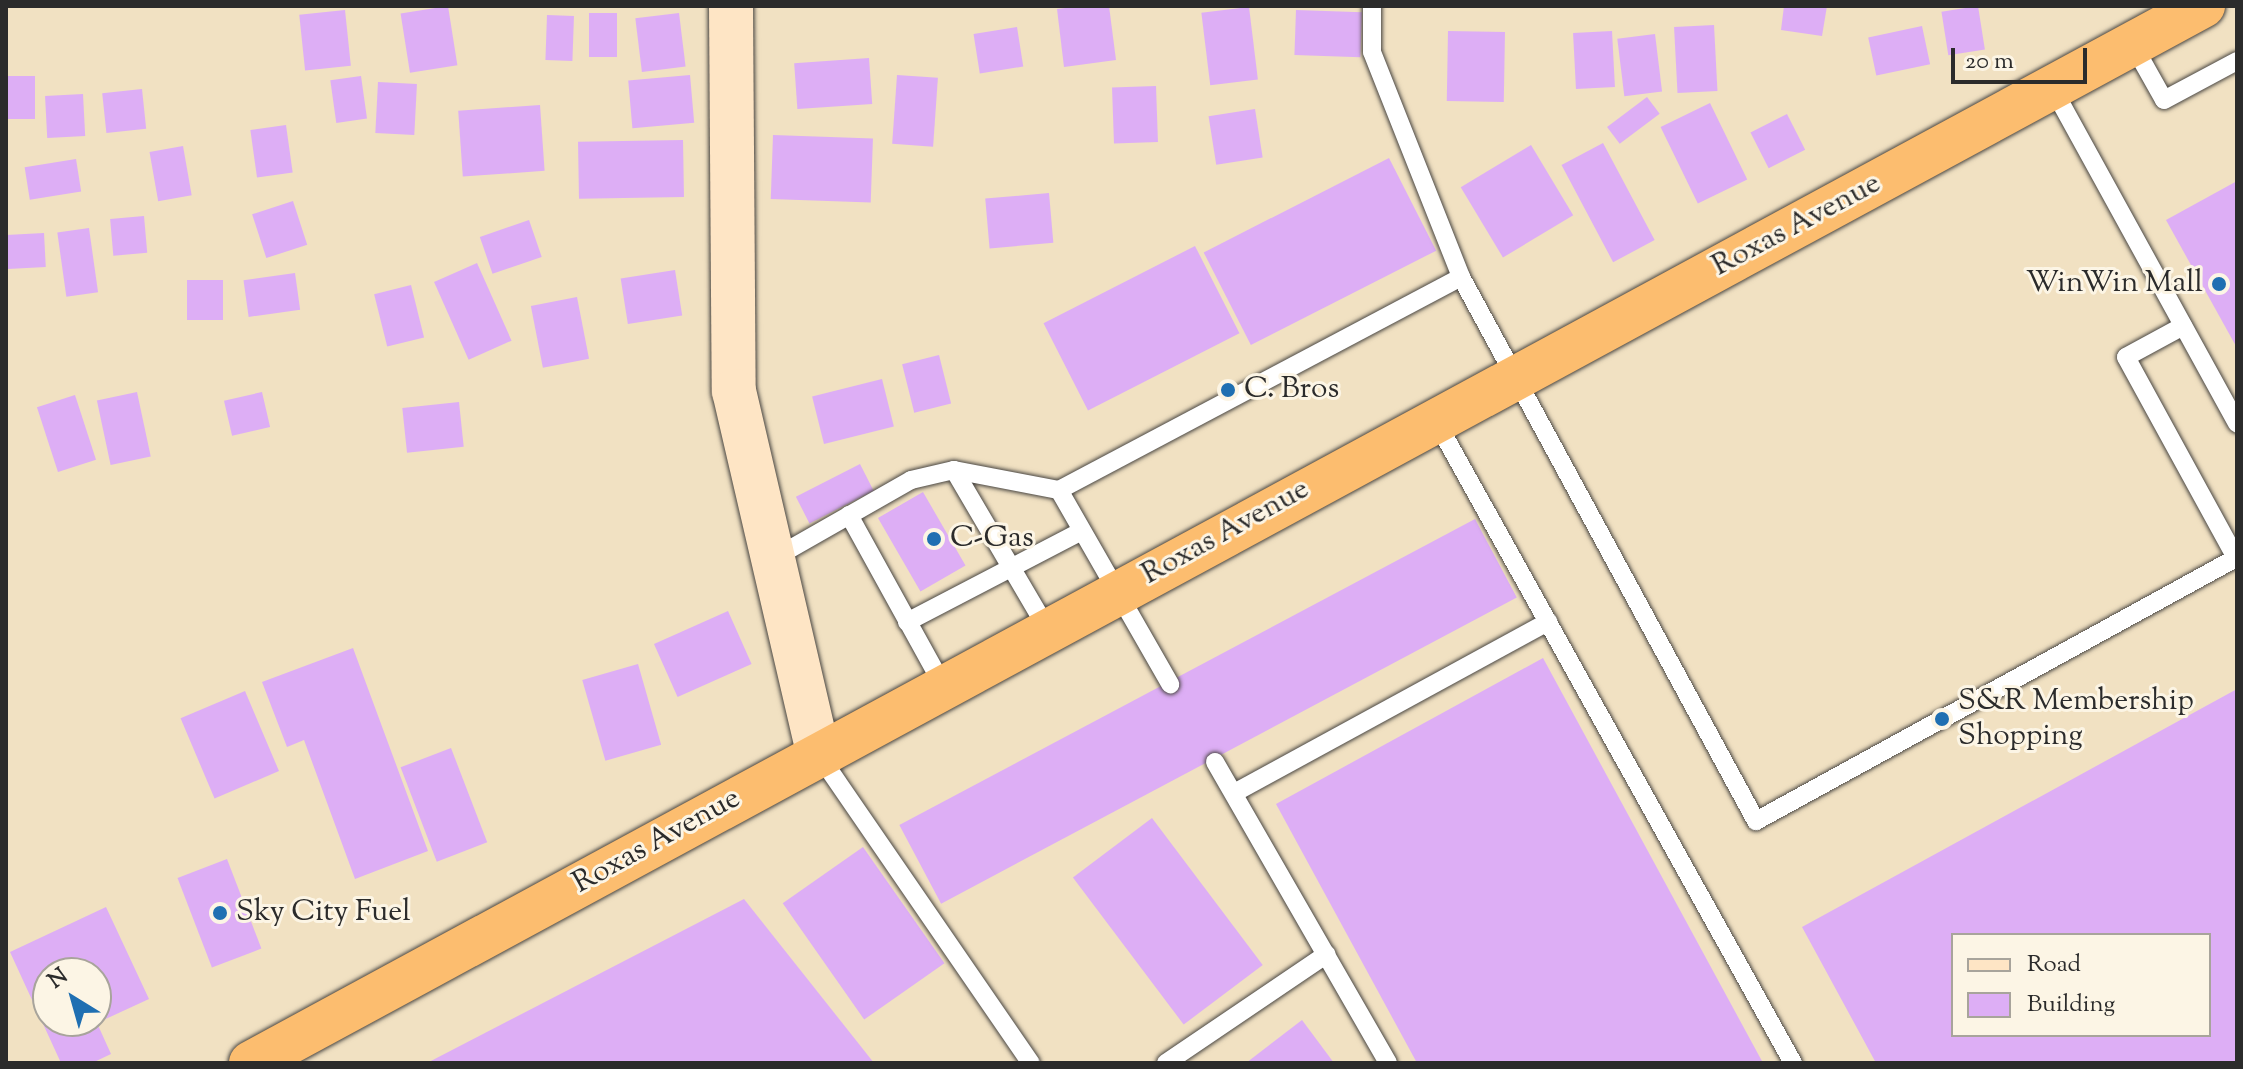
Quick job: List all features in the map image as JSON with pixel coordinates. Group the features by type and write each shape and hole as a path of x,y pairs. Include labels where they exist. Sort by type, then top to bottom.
{"highway":[{"name":"Roxas Avenue","path":"251,1063 1513,376 2203,6"}],"main road":[{"path":"731,6 734,391 776,557 819,755"}],"lane":[{"path":"1372,6 1372,52 1461,277 1756,821 2236,558 2126,357 2183,326"},
{"path":"2132,43 2164,100 2237,61"},
{"path":"2052,87 2237,424"},
{"path":"776,557 911,480 954,470 1059,490 1461,277"},
{"path":"1435,419 1793,1063"},
{"path":"954,470 1048,630"},
{"path":"1059,490 1170,684"},
{"path":"849,515 944,687"},
{"path":"907,622 1082,531"},
{"path":"1234,793 1548,622"},
{"path":"819,755 1031,1063"},
{"path":"1215,762 1388,1063"},
{"path":"1166,1063 1327,954"}],"building":[{"path":"448,6 457,65 410,73 401,14"},
{"path":"1109,6 1116,60 1064,67 1057,9"},
{"path":"1784,6 1827,6 1822,36 1781,30"},
{"path":"1978,6 1985,49 1948,55 1941,12"},
{"path":"1249,7 1258,79 1210,85 1201,13"},
{"path":"345,10 351,66 305,71 299,15"},
{"path":"1296,10 1362,12 1360,57 1294,55"},
{"path":"589,13 617,13 617,57 589,57"},
{"path":"679,13 686,67 642,72 635,18"},
{"path":"547,15 574,16 572,61 545,60"},
{"path":"1714,25 1717,91 1678,93 1674,27"},
{"path":"1922,26 1930,64 1876,76 1868,37"},
{"path":"1017,27 1023,67 980,73 974,34"},
{"path":"1448,31 1505,32 1504,102 1447,101"},
{"path":"1612,31 1615,87 1576,89 1573,33"},
{"path":"1655,34 1662,92 1624,96 1617,39"},
{"path":"869,58 872,104 797,109 794,63"},
{"path":"690,75 694,123 632,128 628,80"},
{"path":"897,75 938,78 933,147 892,144"},
{"path":"6,76 35,76 35,119 6,119"},
{"path":"361,76 367,119 336,123 330,80"},
{"path":"378,82 417,84 414,135 375,133"},
{"path":"1156,86 1158,142 1114,144 1112,88"},
{"path":"142,89 146,129 106,133 102,93"},
{"path":"83,94 85,136 47,138 45,96"},
{"path":"1647,97 1660,114 1620,144 1607,127"},
{"path":"1710,103 1747,179 1698,204 1661,127"},
{"path":"540,105 545,171 463,177 458,111"},
{"path":"1255,109 1263,157 1216,165 1209,116"},
{"path":"1787,114 1805,150 1769,168 1750,133"},
{"path":"286,125 293,173 257,178 250,130"},
{"path":"773,135 873,138 871,202 771,199"},
{"path":"683,140 684,197 579,199 578,142"},
{"path":"1603,143 1655,240 1613,262 1562,165"},
{"path":"1531,145 1573,215 1503,258 1461,187"},
{"path":"183,146 192,195 158,201 150,152"},
{"path":"1389,158 1436,251 1251,345 1204,252"},
{"path":"76,159 81,192 30,200 25,167"},
{"name":"WinWin Mall","path":"2237,181 2237,348 2166,220"},
{"path":"1049,193 1053,243 990,248 985,199"},
{"path":"293,201 307,245 266,258 252,214"},
{"path":"144,216 147,253 113,256 110,219"},
{"path":"529,220 542,257 493,274 480,237"},
{"path":"89,228 98,292 66,297 57,232"},
{"path":"44,233 46,267 8,269 6,235"},
{"path":"1195,246 1239,333 1088,410 1044,323"},
{"path":"477,263 512,341 469,360 434,282"},
{"path":"675,270 682,315 628,324 621,279"},
{"path":"295,273 300,310 249,317 244,280"},
{"path":"187,280 223,280 223,320 187,320"},
{"path":"411,285 424,337 387,347 374,294"},
{"path":"577,297 589,359 543,368 531,306"},
{"path":"939,355 951,404 914,413 902,364"},
{"path":"882,379 894,427 824,444 812,396"},
{"path":"137,392 151,457 111,465 97,401"},
{"path":"262,392 270,427 232,436 224,401"},
{"path":"75,395 96,460 58,472 37,407"},
{"path":"459,402 464,447 407,453 402,408"},
{"path":"860,464 874,491 809,523 796,497"},
{"path":"923,492 966,566 920,592 878,518"},
{"path":"1475,519 1517,598 941,904 899,825"},
{"path":"728,611 752,664 678,697 654,644"},
{"path":"353,648 428,851 355,879 304,740 287,747 262,682"},
{"path":"1543,658 1763,1063 1417,1063 1276,804"},
{"path":"638,664 661,745 605,761 582,680"},
{"path":"2237,689 2237,1063 1876,1063 1802,927"},
{"path":"245,691 279,771 215,798 181,718"},
{"path":"451,748 487,842 437,862 401,767"},
{"path":"1152,818 1263,965 1184,1025 1073,878"},
{"path":"863,847 944,963 864,1020 783,903"},
{"path":"227,859 261,949 212,968 178,878"},
{"path":"744,899 874,1063 427,1063"},
{"path":"106,907 149,999 112,1016 112,957 32,957 32,1000 10,952"},
{"path":"1302,1020 1334,1063 1246,1063"},
{"path":"49,1037 103,1037 111,1054 92,1063 61,1063"}],"place":[{"name":"WinWin Mall","path":"2219,284"},
{"name":"C. Bros","path":"1228,390"},
{"name":"C-Gas","path":"934,539"},
{"name":"S&R Membership Shopping","path":"1942,719"},
{"name":"Sky City Fuel","path":"220,913"}]}
